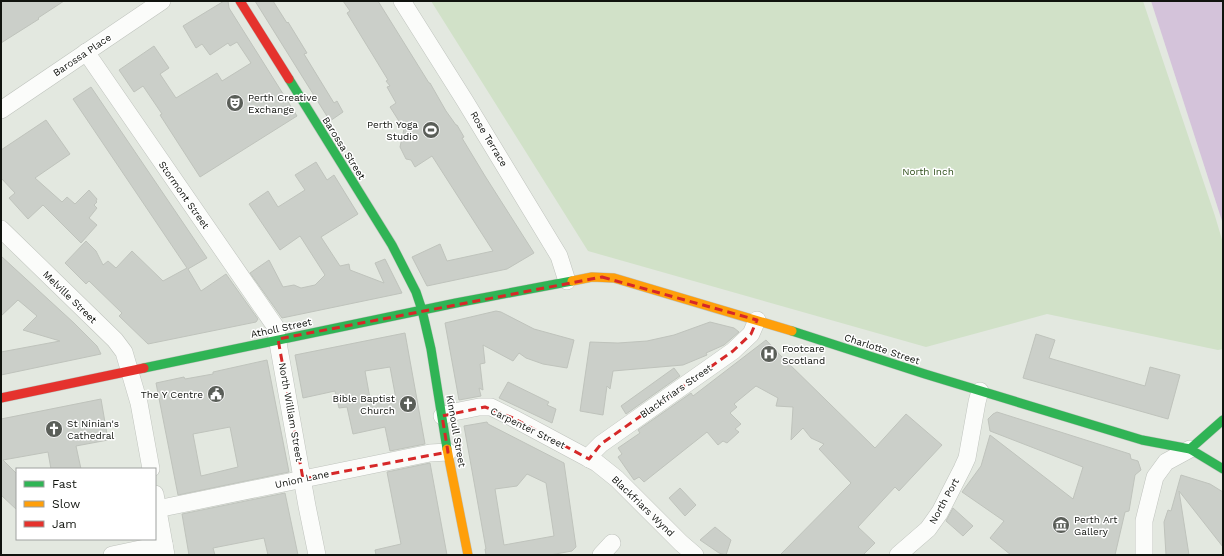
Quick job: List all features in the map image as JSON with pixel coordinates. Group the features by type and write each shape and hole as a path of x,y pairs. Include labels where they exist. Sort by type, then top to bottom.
{"main road":[{"name":"Barossa Street","path":"240,1 392,245 416,292 422,310"},
{"name":"Charlotte Street","path":"566,282 592,277 614,278 757,320 980,391 1142,440 1190,449"},
{"name":"Atholl Street","path":"1,398 278,339 566,282"},
{"name":"Kinnoull Street","path":"422,310 431,349 448,452 468,555"},
{"path":"1223,420 1190,449 1223,469"}],"street":[{"name":"Barossa Place","path":"1,110 162,1"},
{"name":"Rose Terrace","path":"402,1 465,101 559,256 566,282"},
{"name":"Stormont Street","path":"86,52 275,326 278,339"},
{"name":"Melville Street","path":"1,229 115,340 124,352 139,402 151,468"},
{"name":"Blackfriars Street","path":"589,459 593,452 601,444 733,351 751,334 757,320"},
{"name":"North William Street","path":"278,339 317,555"},
{"name":"North Port","path":"898,555 928,529 940,512 967,458 980,391"},
{"name":"Carpenter Street","path":"442,416 479,407 491,407 589,459"},
{"path":"1144,555 1144,521 1155,476 1166,462 1190,449"},
{"name":"Union Lane","path":"156,502 303,479 430,453 448,452"},
{"name":"Blackfriars Wynd","path":"589,459 597,463 617,479 696,555"},
{"path":"112,555 165,550 156,502"}],"highlighted area":[{"path":"602,277 757,320 751,334 733,351 601,444 589,459 513,418 485,407 442,416 448,452 303,479 278,339"}],"green space":[{"name":"North Inch","path":"431,1 1143,1 1223,243 1223,349 1218,350 1047,314 926,347 588,251"}],"shaded area":[{"path":"1151,1 1223,1 1223,224"}],"building":[{"path":"1,1 64,1 1,43"},
{"name":"Perth Creative Exchange","path":"224,1 228,1 229,8 297,116 200,177 160,115 162,114 143,86 134,92 119,70 154,46 169,68 160,74 176,98 217,73 222,81 251,63 237,42 230,46 228,43 210,55 202,44 196,48 183,26"},
{"path":"255,1 273,1 307,53 304,54 334,103 337,101 343,112 330,121"},
{"path":"343,1 378,1 446,111 457,125 464,137 462,138 534,253 507,269 427,286 412,257 440,244 447,261 493,251 432,156 415,167 411,160 406,159 400,147 404,129 390,107 396,103 387,87 390,86 386,81 388,80 347,13 350,11"},
{"path":"91,87 207,258 188,269 201,291 226,274 258,319 256,322 148,344 119,316 122,313 89,281 86,284 65,263 86,241 96,251 103,265 108,261 116,268 132,251 163,281 187,268 73,99"},
{"path":"46,120 70,154 35,178 62,202 67,197 75,204 89,190 97,199 97,202 94,205 97,208 89,218 97,225 81,243 43,205 28,219 9,198 15,193 1,178 1,150"},
{"path":"316,162 327,180 334,175 358,214 321,237 340,266 349,264 350,270 384,283 375,263 385,259 402,293 282,318 250,273 269,260 283,287 294,285 301,288 315,285 325,275 300,236 280,250 249,204 268,191 278,207 305,190 295,175"},
{"path":"1,256 74,323 97,346 101,354 1,375 1,352 60,341 23,330 37,316 18,300 1,316"},
{"path":"496,311 501,312 534,329 574,340 567,368 543,364 526,358 519,353 513,361 483,345 485,363 480,364 483,390 479,388 481,396 459,400 445,323"},
{"path":"710,322 734,328 739,332 724,345 706,353 707,355 683,365 613,371 610,389 607,386 603,415 580,411 590,342 618,343 647,341 674,335"},
{"path":"405,333 425,444 390,451 385,427 353,434 347,407 339,408 335,391 303,398 295,355","holes":["390,367 396,399 371,404 365,371"]},
{"path":"1036,334 1055,340 1049,358 1145,386 1150,367 1180,375 1168,419 1023,378"},
{"path":"766,340 875,448 906,414 942,445 899,491 895,487 858,527 875,543 863,555 780,555 851,483 819,449 824,444 811,438 803,428 791,440 793,407 776,406 778,398 756,386 734,404 737,407 730,413 741,424 735,429 739,432 727,443 723,441 718,445 707,432 644,482 639,477 634,480 618,457 622,454 618,448 640,433 638,430 691,393 693,396"},
{"path":"267,360 289,472 178,495 156,383 184,377 185,379 213,374 213,372","holes":["230,427 238,467 201,476 193,434"]},
{"path":"674,368 680,376 626,414 621,406"},
{"path":"508,382 549,402 547,405 556,409 552,423 499,398"},
{"name":"St Ninian's Cathedral","path":"101,399 108,440 76,446 81,468 51,468 48,452 3,460 16,473 16,509 1,495 1,419"},
{"path":"997,412 1130,454 1131,459 1138,461 1141,470 1135,475 1129,511 1125,512 1115,555 1011,555 990,538 1004,521 962,492 981,466 990,435 1073,499 1083,467 990,431 988,419"},
{"path":"487,422 488,424 564,463 576,547 572,551 550,555 486,555 464,426","holes":["527,474 546,483 554,536 504,545 495,489 517,486"]},
{"path":"430,463 447,555 376,555 375,550 401,544 387,472"},
{"path":"1181,475 1210,484 1223,492 1223,547 1179,491 1189,555 1166,555 1164,522 1168,510 1171,511"},
{"path":"680,488 696,505 685,516 669,498"},
{"path":"285,493 298,555 268,555 264,538 213,548 215,555 189,555 182,514"},
{"path":"953,508 973,526 963,536 946,521"},
{"path":"715,527 731,540 726,555 719,553 700,540"}],"traffic: fast":[{"path":"289,79 392,245 416,292 422,310 431,349 447,449"},
{"path":"144,368 456,303 572,281"},
{"path":"792,331 925,374 1142,440 1190,449 1223,469"},
{"path":"1190,449 1223,420"}],"traffic: slow":[{"path":"572,281 592,277 614,278 792,331"},
{"path":"447,449 468,555"}],"traffic: jam":[{"path":"240,1 289,79"},
{"path":"1,398 144,368"}],"place":[{"name":"Perth Creative Exchange","path":"235,103"},
{"name":"Perth Yoga Studio","path":"431,130"},
{"name":"Footcare Scotland","path":"769,354"},
{"name":"The Y Centre","path":"216,394"},
{"name":"Bible Baptist Church","path":"408,404"},
{"name":"St Ninian's Cathedral","path":"54,429"},
{"name":"Perth Art Gallery","path":"1061,525"}]}
